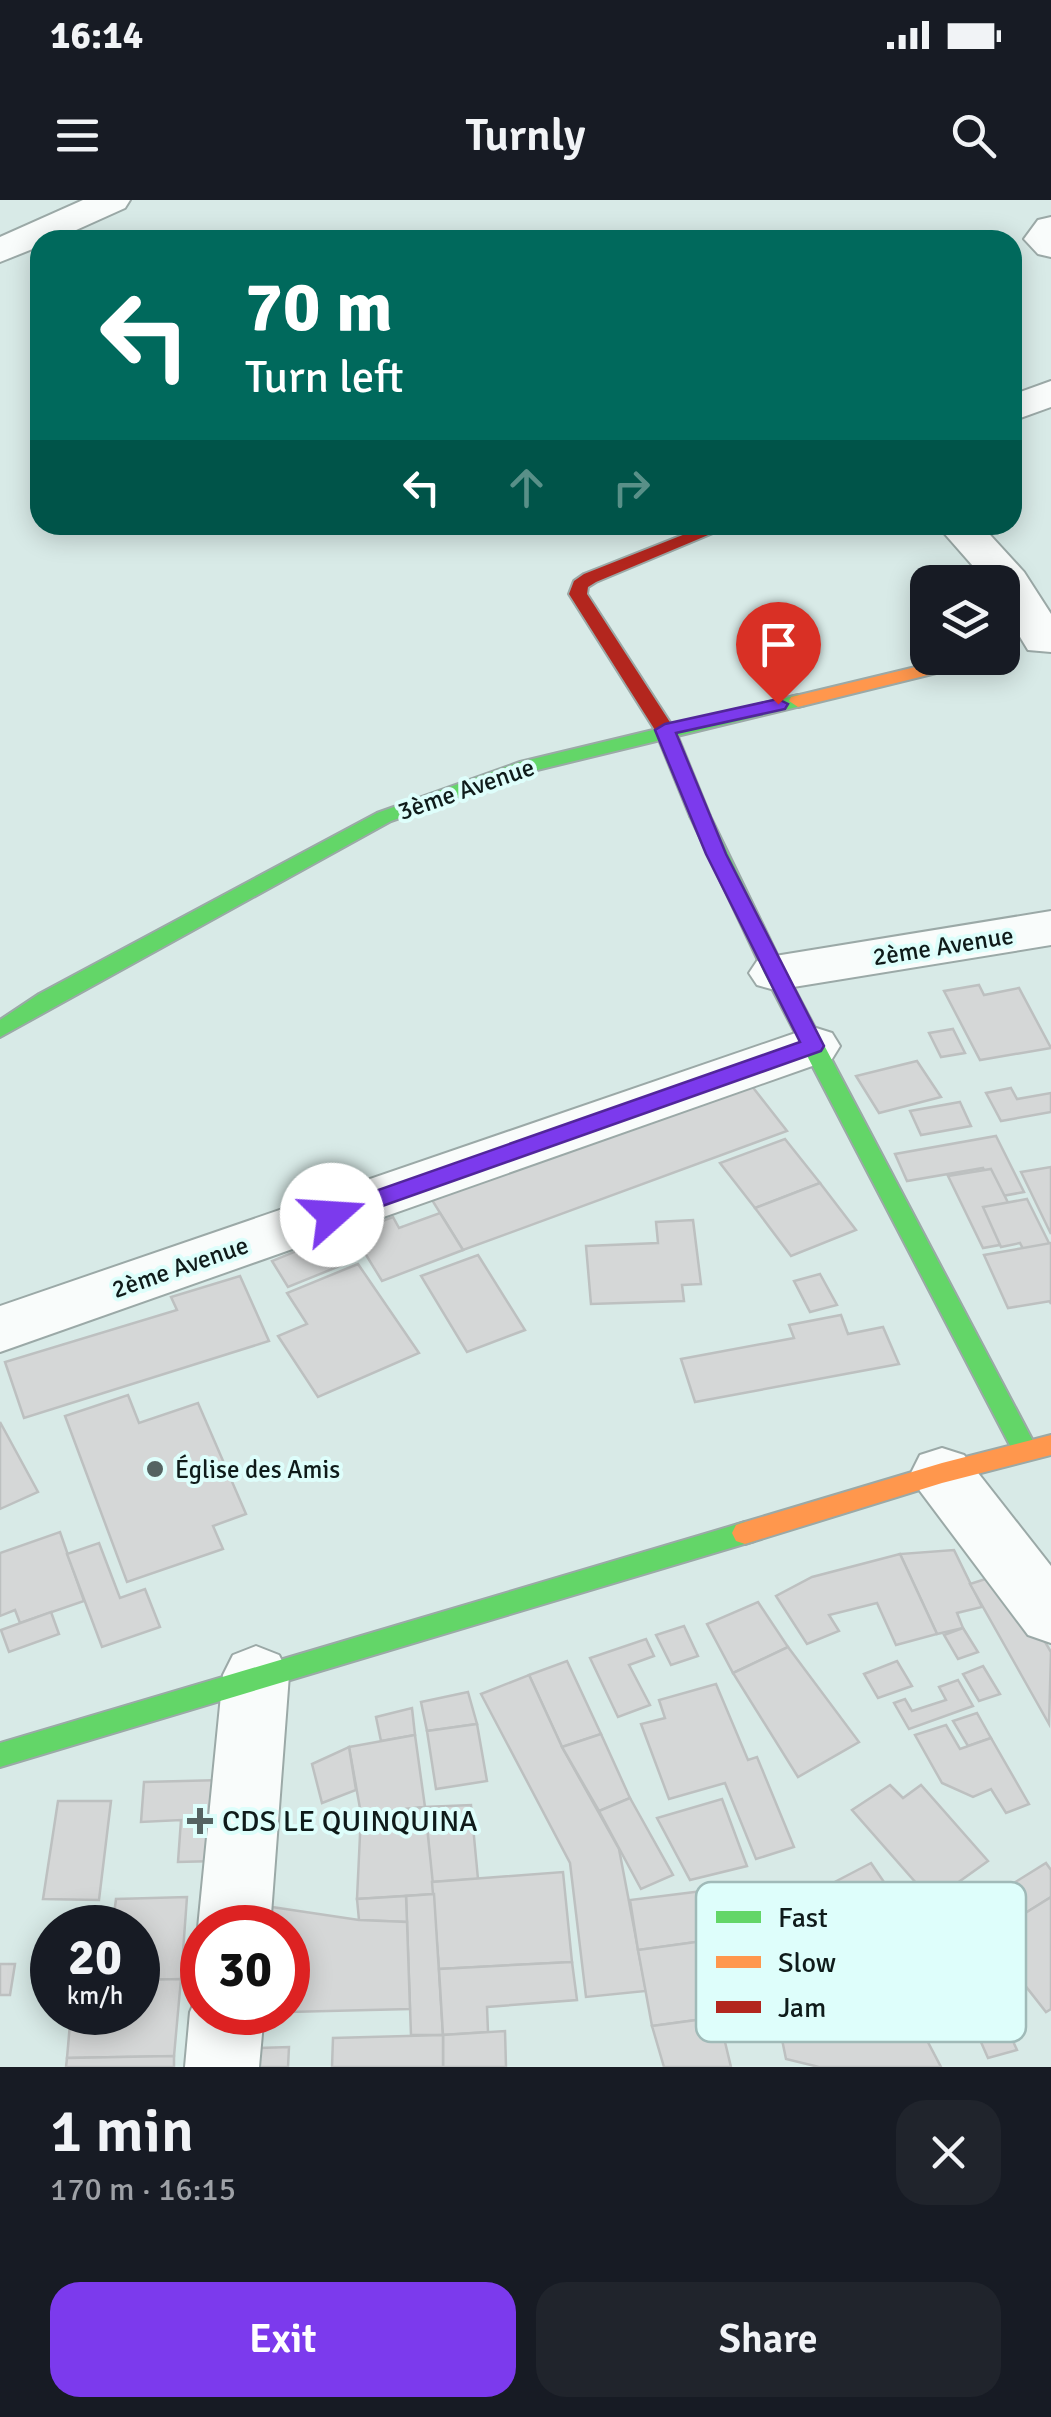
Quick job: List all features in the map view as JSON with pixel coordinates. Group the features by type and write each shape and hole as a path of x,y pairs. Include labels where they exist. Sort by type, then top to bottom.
{"street":[{"path":"47,230 112,200"},
{"path":"0,252 30,238"},
{"path":"1022,405 1051,393"},
{"path":"699,535 580,585 578,594 665,730 716,854 775,973 1025,1450"},
{"path":"967,535 1009,580 1032,643"},
{"name":"3ème Avenue","path":"0,1030 47,999 384,817 527,766 910,673"},
{"name":"2ème Avenue","path":"775,973 1051,928"},
{"name":"2ème Avenue","path":"0,1328 813,1046"},
{"path":"0,1755 256,1675 436,1627 942,1473 1051,1445"},
{"path":"942,1473 1051,1615"},
{"path":"236,1905 256,1675"},
{"path":"222,2067 225,2035"}],"building":[{"path":"979,985 984,995 1019,988 1051,1048 980,1060 944,991"},
{"path":"953,1029 965,1053 941,1057 929,1033"},
{"path":"917,1061 941,1097 879,1113 856,1076"},
{"path":"751,1085 787,1131 463,1250 432,1200"},
{"path":"1011,1088 1017,1099 1051,1093 1051,1112 1001,1121 986,1093"},
{"path":"960,1102 971,1126 921,1135 910,1111"},
{"path":"996,1136 1024,1192 997,1197 983,1168 907,1181 895,1154"},
{"path":"785,1139 820,1183 755,1208 720,1163"},
{"path":"1051,1167 1051,1234 1021,1172"},
{"path":"991,1169 1027,1240 983,1248 948,1176"},
{"path":"820,1183 856,1230 791,1256 755,1208"},
{"path":"1027,1199 1051,1247 1051,1304 1020,1243 1001,1247 983,1207"},
{"path":"440,1213 463,1250 382,1281 352,1232 393,1217 399,1228"},
{"path":"693,1220 701,1284 682,1285 684,1301 591,1304 586,1246 658,1243 656,1222"},
{"path":"335,1235 352,1261 288,1287 272,1261"},
{"path":"1051,1243 1051,1301 1008,1308 984,1255"},
{"path":"478,1255 525,1330 467,1352 421,1276"},
{"path":"358,1264 419,1353 318,1397 278,1336 307,1324 287,1293"},
{"path":"820,1274 837,1305 810,1312 794,1281"},
{"path":"240,1276 269,1341 24,1418 5,1362 177,1310 171,1297"},
{"path":"841,1315 848,1334 883,1327 899,1364 695,1402 681,1359 794,1338 789,1325"},
{"name":"Église des Amis","path":"128,1395 139,1423 198,1403 246,1514 213,1526 223,1549 127,1582 65,1416"},
{"path":"0,1422 38,1492 0,1509"},
{"path":"60,1532 84,1601 20,1623 15,1610 0,1616 0,1553"},
{"path":"99,1543 120,1598 145,1589 160,1627 102,1647 67,1554"},
{"path":"954,1550 982,1607 957,1613 963,1628 937,1634 900,1554"},
{"path":"900,1554 937,1634 896,1645 877,1603 829,1615 839,1631 807,1644 776,1596 812,1577"},
{"path":"1004,1573 1051,1652 1049,1724 970,1584"},
{"path":"758,1602 788,1647 733,1673 707,1624"},
{"path":"51,1612 59,1634 9,1652 1,1630"},
{"path":"684,1626 698,1656 671,1665 656,1635"},
{"path":"963,1628 978,1652 958,1659 944,1635"},
{"path":"646,1639 654,1656 629,1665 650,1705 618,1717 590,1658"},
{"path":"788,1647 859,1742 798,1777 733,1673"},
{"path":"567,1661 601,1734 562,1747 529,1675"},
{"path":"897,1661 912,1686 878,1698 864,1674"},
{"path":"983,1666 1000,1694 979,1701 963,1674"},
{"path":"529,1675 562,1747 619,1849 646,1991 586,1997 570,1863 481,1694"},
{"path":"958,1680 973,1706 909,1729 894,1703 905,1699 912,1711 946,1700 939,1687"},
{"path":"716,1684 748,1760 757,1757 794,1847 756,1859 725,1783 669,1799 641,1724 665,1718 659,1700"},
{"path":"468,1692 477,1724 427,1731 421,1702"},
{"path":"412,1708 415,1735 381,1741 376,1717"},
{"path":"977,1713 991,1738 968,1746 953,1721"},
{"path":"477,1724 487,1781 436,1789 427,1731"},
{"path":"946,1725 960,1749 991,1738 1029,1804 1006,1813 991,1789 973,1797 942,1783 915,1735"},
{"path":"601,1734 630,1798 599,1811 562,1747"},
{"path":"415,1735 425,1807 361,1814 349,1747"},
{"path":"349,1747 356,1790 322,1803 312,1764"},
{"name":"CDS LE QUINQUINA","path":"222,1780 217,1861 178,1862 181,1820 141,1822 144,1782"},
{"path":"890,1785 903,1798 921,1785 988,1861 959,1882 915,1882 852,1810"},
{"path":"630,1798 673,1875 641,1889 599,1811"},
{"path":"722,1799 747,1866 690,1880 657,1818"},
{"path":"58,1801 111,1801 99,1900 43,1899"},
{"path":"471,1805 478,1879 432,1882 425,1807"},
{"path":"425,1807 434,1894 357,1899 361,1814"},
{"path":"871,1863 884,1882 835,1882"},
{"path":"1046,1863 1051,1870 1051,1897 1026,1913 1026,1882 1015,1882"},
{"path":"563,1872 572,1962 439,1969 432,1882"},
{"path":"696,1892 696,1942 638,1950 630,1900"},
{"path":"434,1894 443,2035 411,2035 406,1896"},
{"path":"406,1896 407,1922 359,1920 357,1899"},
{"path":"187,1897 186,1905 180,1905 180,1979 160,1979 160,1905 115,1905 116,1899"},
{"path":"1051,1897 1051,2009 1046,2012 1026,1987 1026,1913"},
{"path":"310,1913 407,1922 410,2009 310,2011"},
{"path":"696,1942 696,2020 652,2026 638,1950"},
{"path":"572,1962 577,2000 487,2007 488,2032 443,2035 439,1969"},
{"path":"0,1964 15,1964 10,1995 0,1995"},
{"path":"160,1979 180,1979 174,2056 67,2058 69,2035 160,2035"},
{"path":"696,2020 696,2042 725,2042 731,2067 664,2067 652,2026"},
{"path":"505,2031 506,2067 443,2067 443,2035"},
{"path":"443,2035 443,2067 332,2067 333,2038"},
{"path":"783,2042 928,2042 941,2067 819,2067 786,2059"},
{"path":"981,2042 1013,2042 1017,2050 988,2058"},
{"path":"289,2047 288,2067 257,2067 259,2048"},
{"path":"174,2056 174,2067 66,2067 67,2058"}],"traffic: fast":[{"path":"0,1030 47,999 384,817 527,766 798,701"},
{"path":"700,816 775,973 1025,1450"},
{"path":"0,1755 745,1533"}],"traffic: slow":[{"path":"798,701 910,674"},
{"path":"745,1533 942,1473 1051,1445"}],"traffic: jam":[{"path":"698,535 590,578 580,585 578,594 665,730 700,816"}],"place":[{"name":"Église des Amis","path":"155,1469"},
{"name":"CDS LE QUINQUINA","path":"200,1821"}],"route":[{"path":"332,1215 813,1046 716,854 665,730 778,704"}]}
